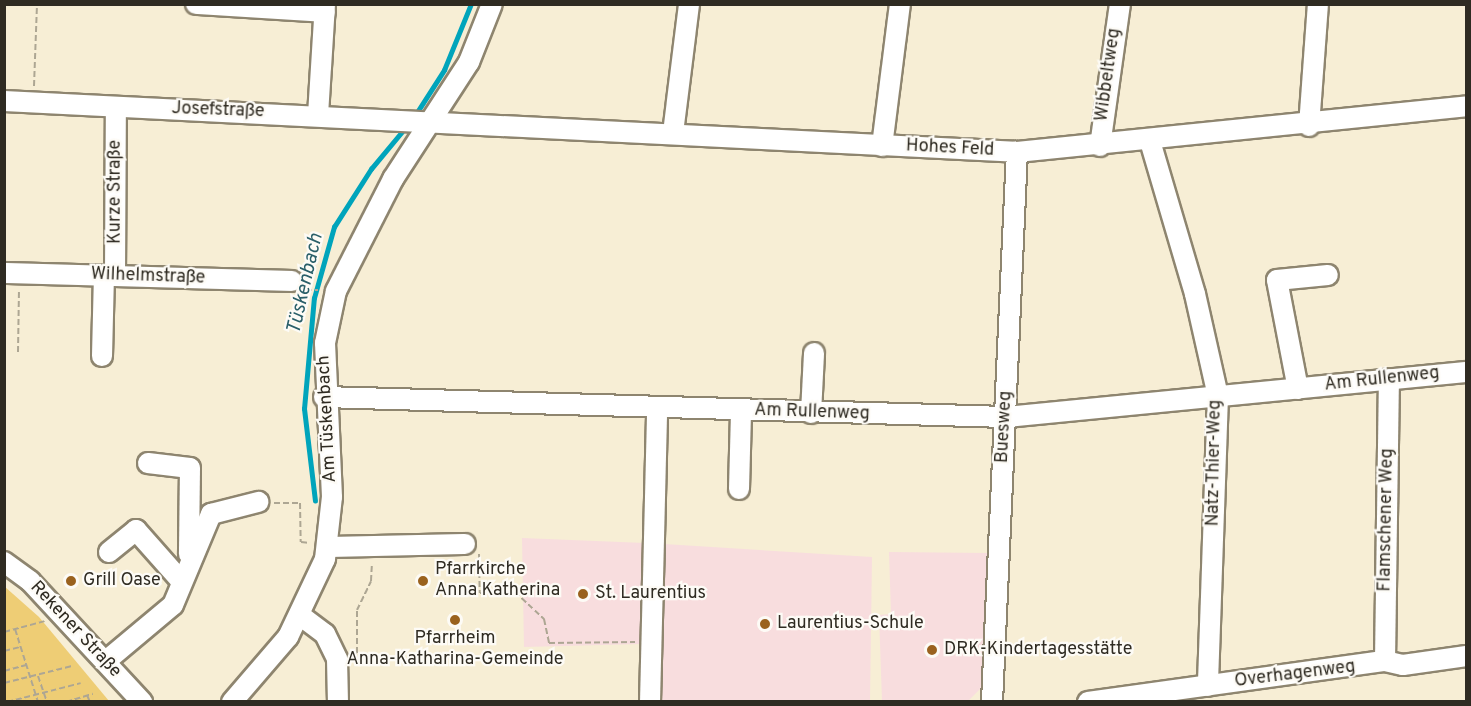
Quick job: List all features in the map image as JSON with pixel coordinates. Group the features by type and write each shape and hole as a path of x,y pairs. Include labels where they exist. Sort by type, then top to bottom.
{"street":[{"path":"196,4 325,8 318,115"},
{"name":"Am Tüskenbach","path":"232,702 300,616 328,547 332,497 324,397 325,343 336,291 355,245 428,121 469,62 492,4"},
{"path":"673,133 689,4"},
{"path":"882,146 900,4"},
{"name":"Wibbeltweg","path":"1100,146 1120,4"},
{"path":"1309,126 1318,4"},
{"name":"Josefstraße","path":"4,101 428,121"},
{"name":"Hohes Feld","path":"428,121 1017,152 1309,126 1467,106"},
{"name":"Kurze Straße","path":"102,356 110,276 116,108"},
{"name":"Natz-Thier-Weg","path":"1150,141 1195,294 1218,396 1208,686"},
{"name":"Buesweg","path":"992,702 1017,152"},
{"name":"Wilhelmstraße","path":"12,273 296,285"},
{"name":"Am Rullenweg","path":"1298,389 1277,280 1328,275"},
{"path":"811,413 814,353"},
{"name":"Am Rullenweg","path":"324,397 1006,417 1467,372"},
{"name":"Flamschener Weg","path":"1385,661 1389,379"},
{"path":"650,702 648,642 657,408"},
{"path":"739,489 741,410"},
{"path":"148,463 190,468 190,560"},
{"path":"106,661 173,605 211,514 258,502"},
{"path":"109,552 136,530 182,582"},
{"path":"328,547 372,548 465,544"},
{"name":"Rekener Straße","path":"4,562 30,581 142,702"},
{"path":"300,616 325,634 337,659 338,702"},
{"name":"Overhagenweg","path":"1088,702 1385,661 1403,665 1467,656"}],"path":[{"path":"34,103 37,4"},
{"path":"12,273 18,352"},
{"path":"296,285 326,291"},
{"path":"258,502 300,503 301,542 328,547"},
{"path":"465,544 478,547 480,593 515,592 544,619 549,643 648,642"},
{"path":"357,650 357,610 371,581 372,548"},
{"path":"5,632 37,623"},
{"path":"15,629 38,702"},
{"path":"4,651 20,646"},
{"path":"4,671 26,665"},
{"path":"4,683 72,666"},
{"path":"38,675 47,702"},
{"path":"7,702 81,683"},
{"path":"66,702 93,694"},
{"path":"87,695 90,702"}],"shaded area":[{"name":"St. Laurentius","path":"522,538 645,543 642,644 524,647"},
{"name":"Laurentius-Schule","path":"664,544 872,557 870,701 657,701"},
{"name":"DRK-Kindertagesstätte","path":"889,552 988,553 983,686 968,701 882,701 879,615 891,614"},
{"path":"4,586 39,617 109,701 5,701"}],"waterway":[{"name":"Tüskenbach","path":"414,117 444,70 471,4"},
{"name":"Tüskenbach","path":"315,501 304,409 314,298 334,227 371,169 405,128"}],"place":[{"name":"Grill Oase","path":"71,581"},
{"name":"Pfarrkirche Anna Katherina","path":"423,581"},
{"name":"St. Laurentius","path":"583,594"},
{"name":"Pfarrheim Anna-Katharina-Gemeinde","path":"455,620"},
{"name":"Laurentius-Schule","path":"765,624"},
{"name":"DRK-Kindertagesstätte","path":"932,650"}]}
